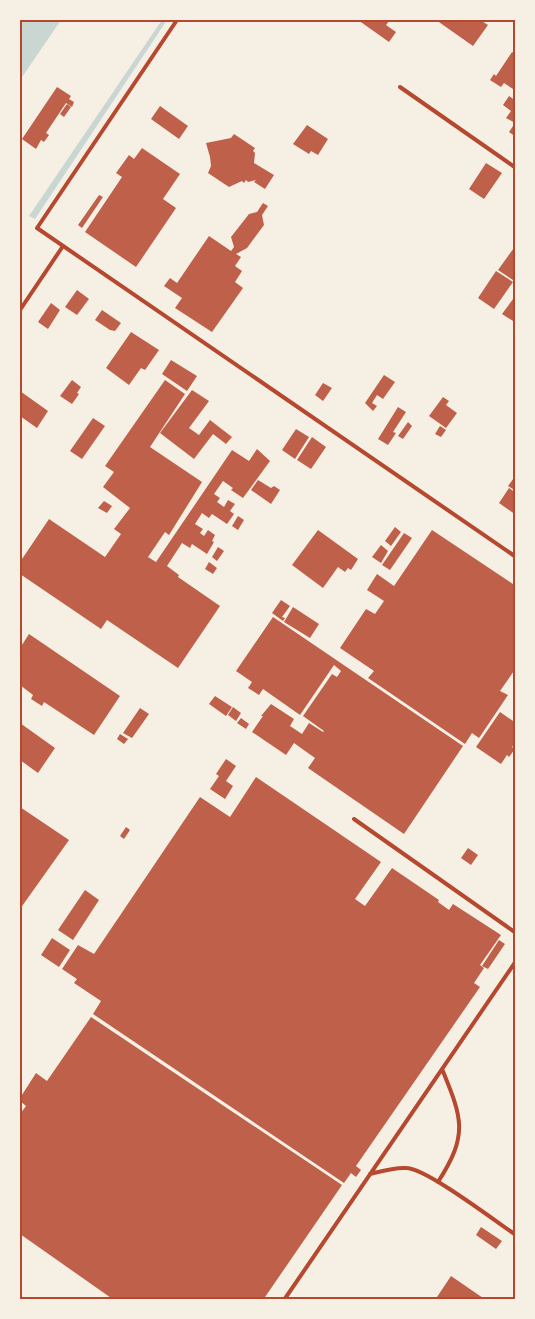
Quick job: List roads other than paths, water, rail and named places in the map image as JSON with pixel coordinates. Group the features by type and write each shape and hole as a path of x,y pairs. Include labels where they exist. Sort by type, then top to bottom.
{"lane":[{"path":"177,20 37,228 516,557"},
{"path":"400,87 516,168"},
{"path":"20,310 63,246"},
{"path":"354,819 516,933"},
{"path":"284,1299 516,961"},
{"path":"438,1182 446,1171 461,1129 459,1109 442,1068"},
{"path":"369,1174 394,1168 409,1168 438,1182 516,1235"}]}
